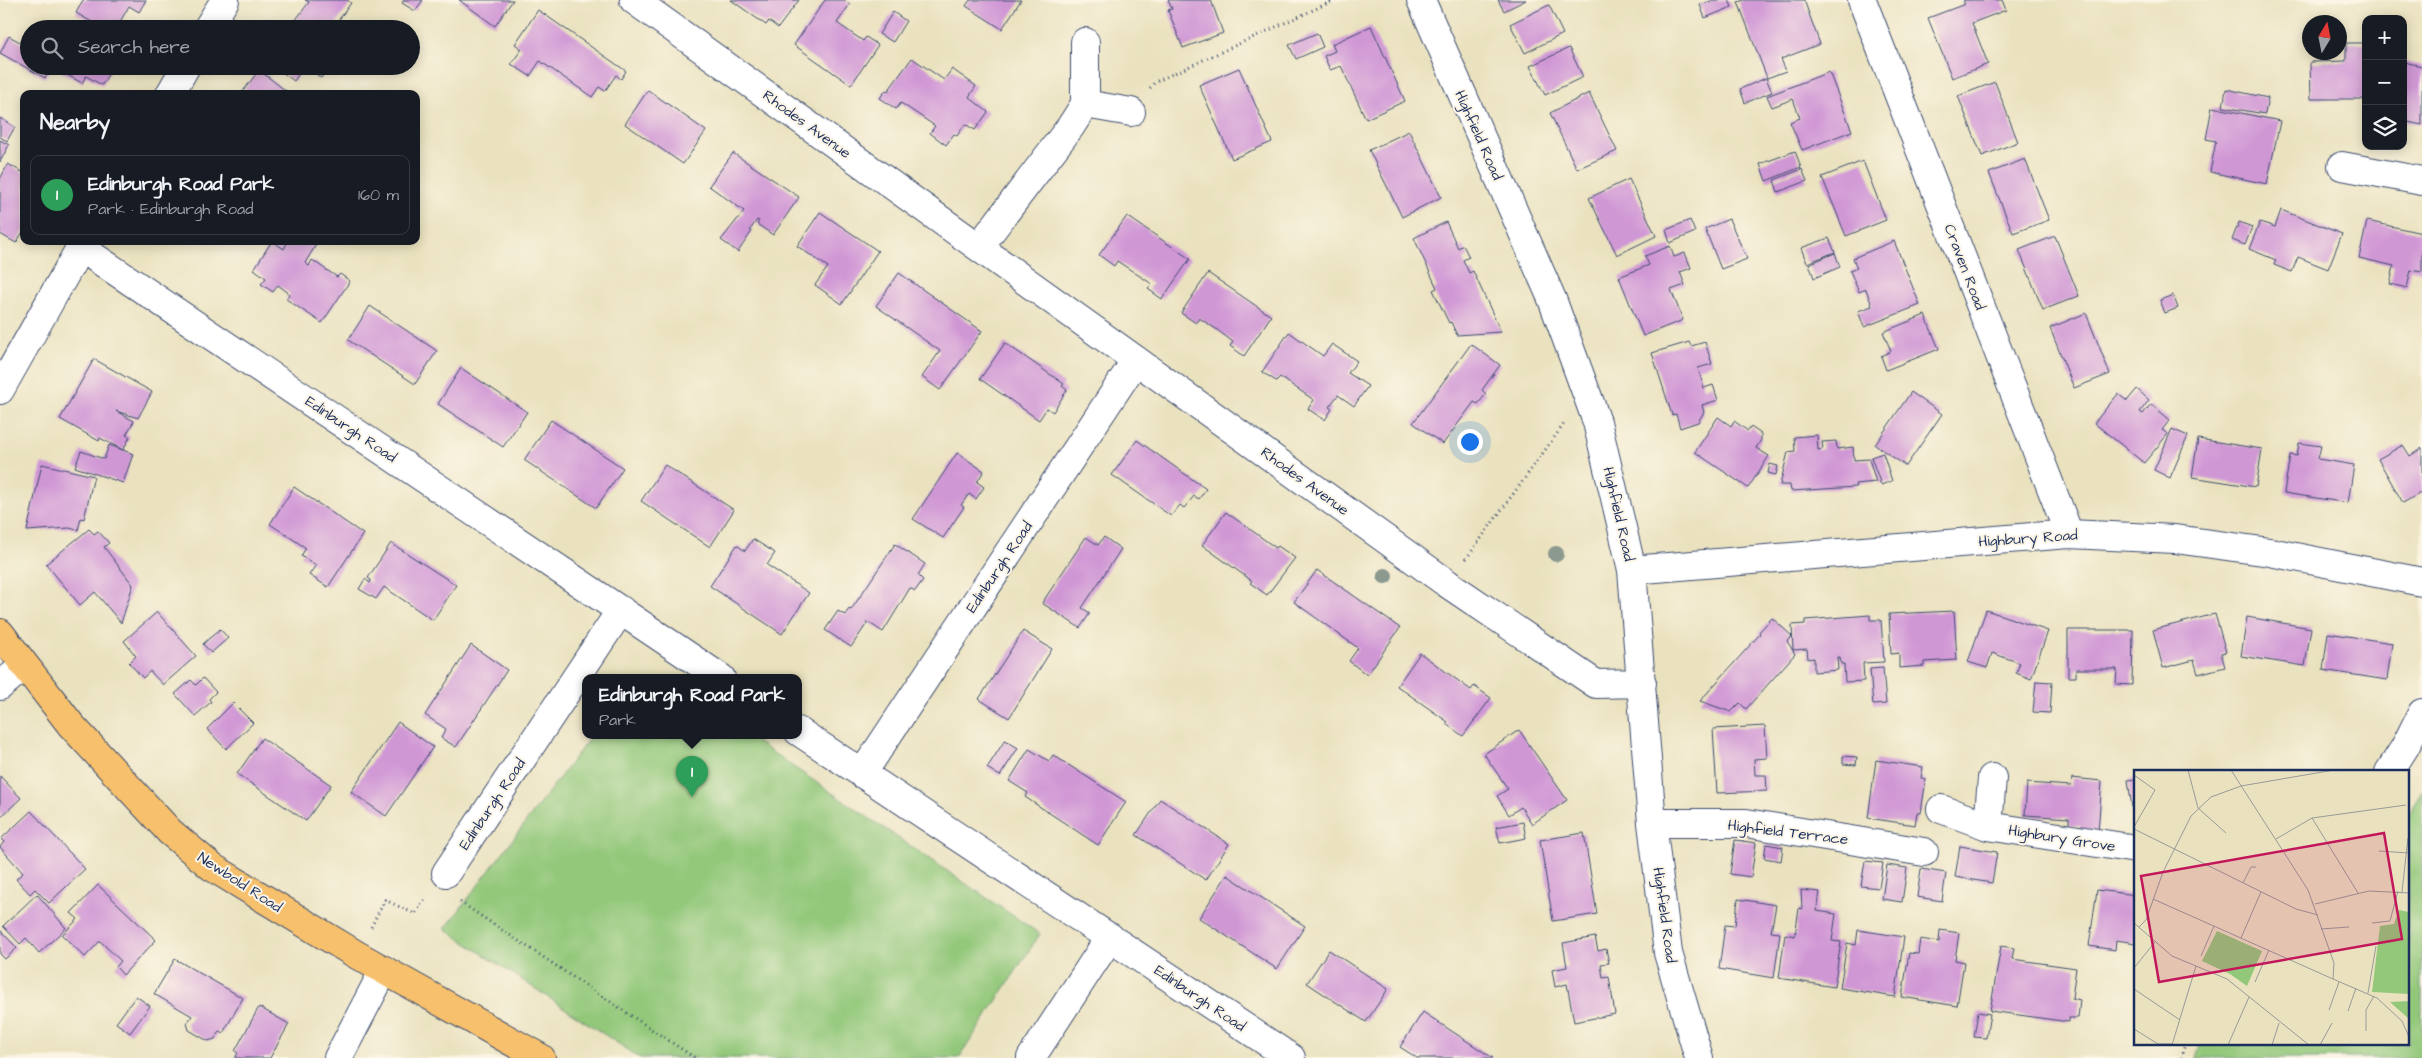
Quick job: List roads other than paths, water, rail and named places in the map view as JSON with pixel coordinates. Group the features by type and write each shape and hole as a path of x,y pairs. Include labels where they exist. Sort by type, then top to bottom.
{"main road":[{"name":"Newbold Road","path":"0,633 71,725 170,832 212,867 384,970 541,1058"}],"street":[{"path":"213,20 225,0"},
{"name":"Rhodes Avenue","path":"634,0 1448,584 1596,684 1642,682"},
{"name":"Highfield Road","path":"1421,0 1552,299 1597,422 1632,570 1652,823 1668,953 1699,1058"},
{"name":"Craven Road","path":"1862,0 2069,534"},
{"path":"979,247 1071,126 1085,104 1085,42"},
{"path":"172,90 181,75"},
{"path":"1085,104 1131,112"},
{"path":"2342,166 2422,181"},
{"path":"0,390 82,245"},
{"name":"Edinburgh Road","path":"84,245 715,674"},
{"name":"Edinburgh Road","path":"862,774 1136,360"},
{"name":"Highbury Road","path":"1632,570 2069,534 2175,539 2270,552 2422,582"},
{"name":"Edinburgh Road","path":"446,873 621,610"},
{"path":"0,686 24,666"},
{"path":"2390,770 2405,748 2422,713"},
{"name":"Edinburgh Road","path":"802,734 1291,1058"},
{"name":"Highbury Grove","path":"1988,826 1992,778"},
{"name":"Highbury Grove","path":"1941,809 1988,826 2134,849"},
{"name":"Highfield Terrace","path":"1652,823 1746,823 1924,852"},
{"path":"1032,1058 1110,937"},
{"path":"338,1058 384,970"}],"place":[{"name":"Edinburgh Road Park","path":"692,797"}]}
